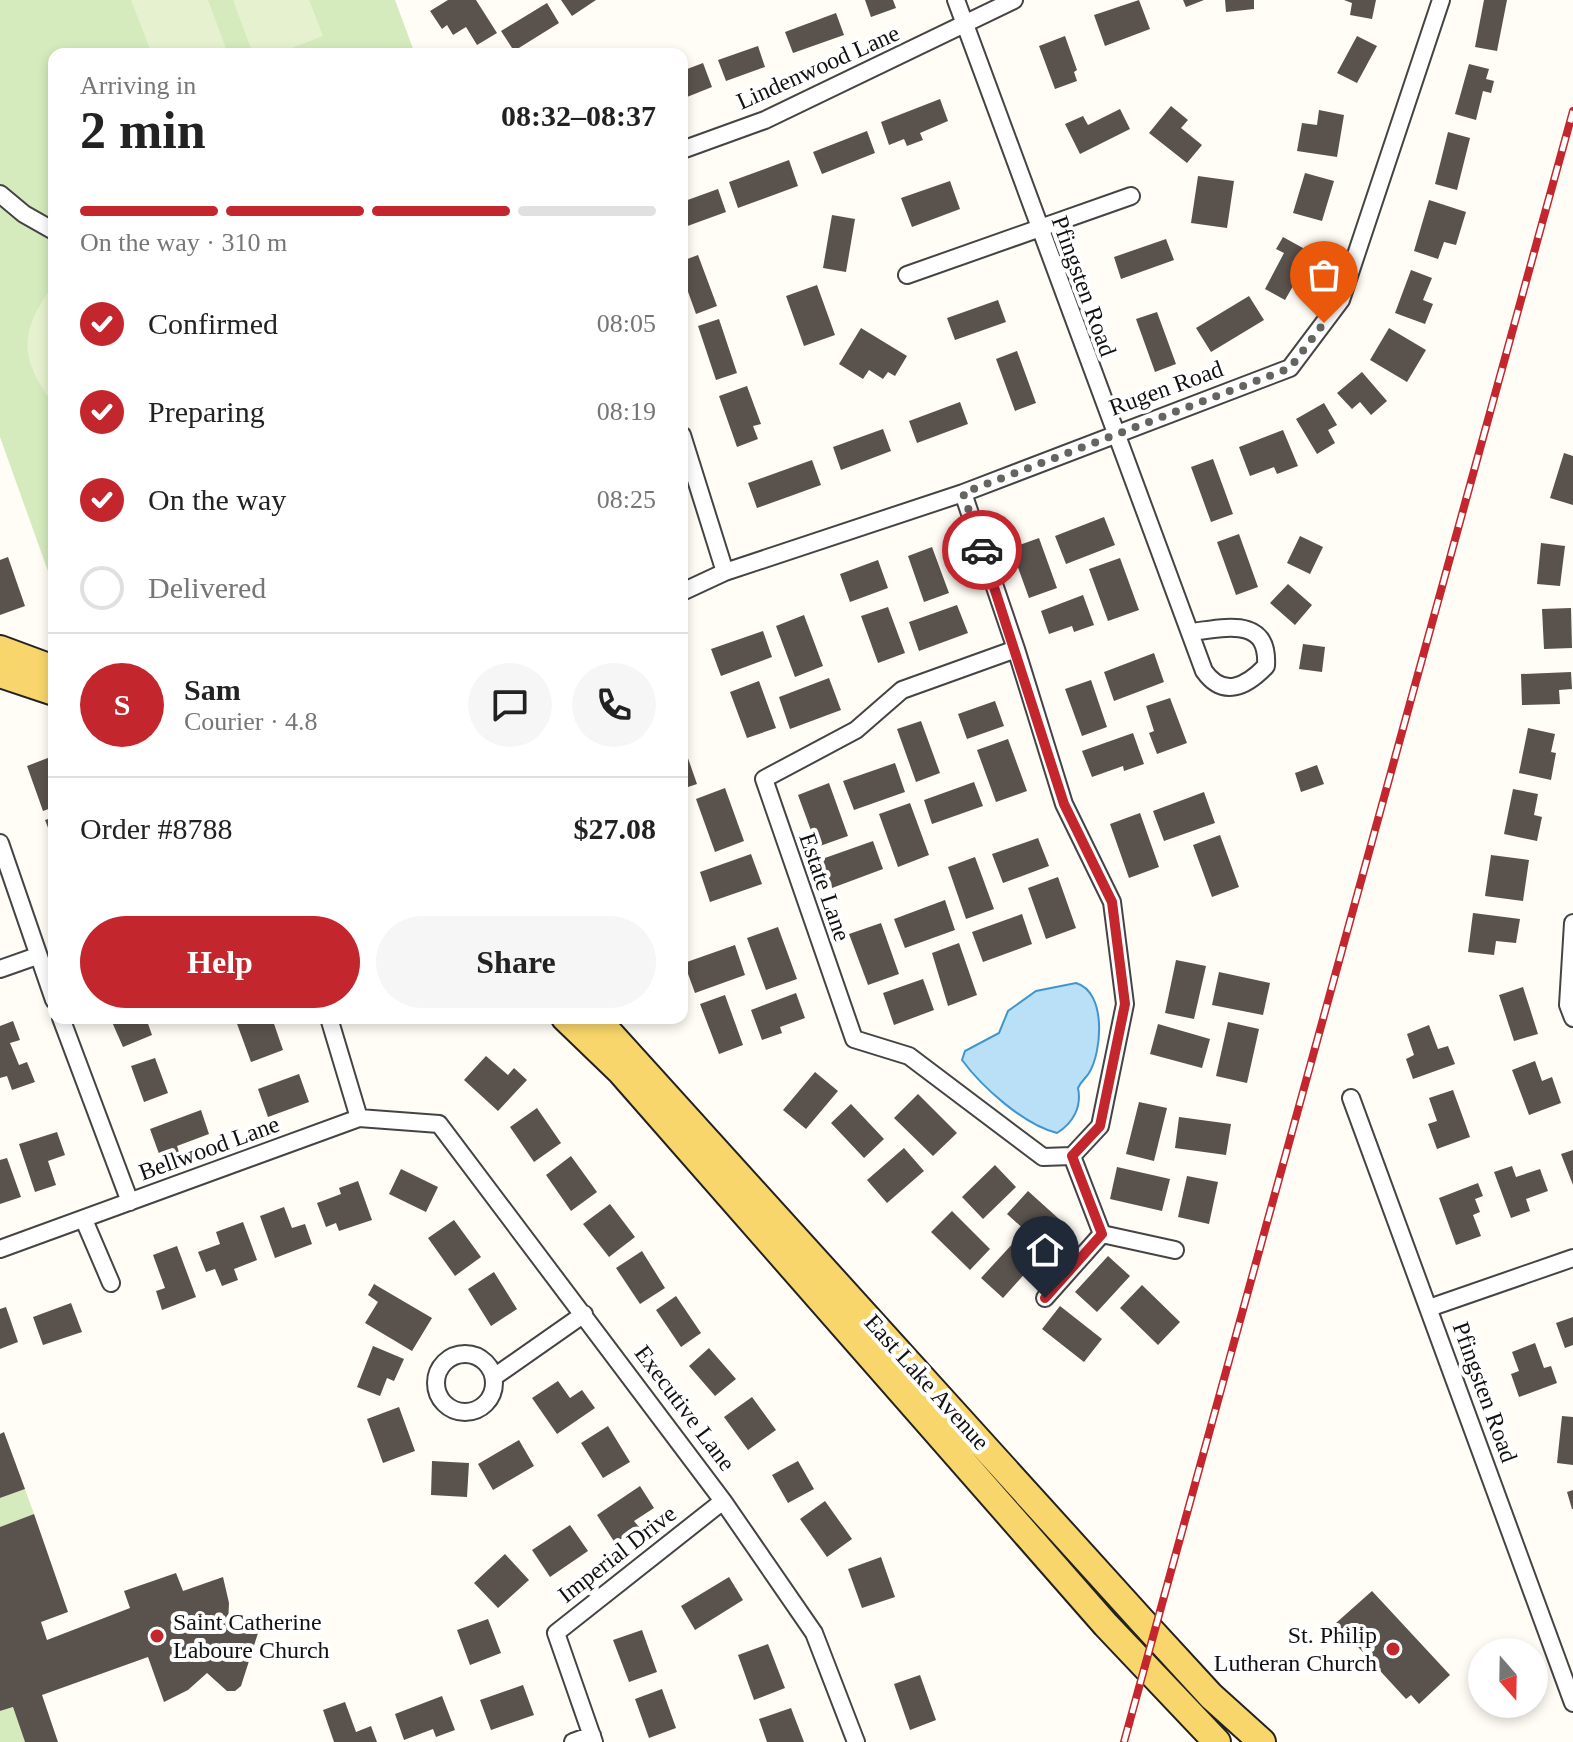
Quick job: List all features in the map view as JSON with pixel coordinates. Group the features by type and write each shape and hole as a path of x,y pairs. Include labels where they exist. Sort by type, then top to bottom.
{"main road":[{"path":"0,649 48,667"},
{"path":"0,674 48,690"},
{"name":"East Lake Avenue","path":"571,1024 621,1072 1096,1613 1217,1742"},
{"name":"East Lake Avenue","path":"601,1024 1161,1642 1211,1696 1262,1742"}],"street":[{"name":"Pfingsten Road","path":"956,0 1038,230 1204,671 1212,682 1232,689 1251,681 1266,666 1267,650 1256,633 1236,626 1191,632"},
{"name":"Lindenwood Lane","path":"688,148 765,120 1014,0"},
{"name":"Rugen Road","path":"688,589 725,572 963,493 1290,368 1341,300 1441,0"},
{"path":"0,194 24,214 48,228"},
{"path":"907,275 1131,196"},
{"path":"688,454 725,572"},
{"path":"963,493 1064,804 1112,902 1125,1004 1100,1126 1072,1156 1102,1234"},
{"name":"Estate Lane","path":"1016,649 902,690 856,730 764,779 854,1039 909,1056 1043,1157 1072,1156"},
{"path":"0,843 48,984"},
{"path":"1573,926 1568,1005 1573,1018"},
{"path":"0,969 37,956"},
{"path":"63,1024 130,1202"},
{"path":"331,1024 359,1118"},
{"name":"Pfingsten Road","path":"1351,1098 1573,1703"},
{"name":"Bellwood Lane","path":"0,1249 359,1118 439,1124"},
{"name":"Executive Lane","path":"439,1124 723,1501 814,1633 856,1742"},
{"path":"84,1220 111,1283"},
{"path":"1102,1234 1175,1250"},
{"path":"1045,1298 1102,1234"},
{"path":"1429,1308 1573,1258"},
{"path":"494,1377 584,1314"},
{"name":"Imperial Drive","path":"593,1739 556,1633 723,1501"},
{"path":"573,1742 593,1739"}],"green space":[{"path":"0,0 395,0 413,48 48,48 48,571 0,437"},
{"path":"131,0 208,0 226,48 150,48"},
{"path":"233,0 309,0 323,36 292,48 251,48"},
{"path":"48,292 48,396 34,372 27,344 29,330"},
{"path":"25,1489 34,1514 0,1527 0,1498"},
{"path":"13,1707 25,1742 0,1742 0,1711"}],"water":[{"path":"1076,983 1093,998 1099,1038 1089,1073 1078,1088 1079,1102 1075,1114 1057,1133 1018,1114 981,1082 962,1060 965,1051 999,1033 1008,1011 1036,991"}],"building":[{"path":"448,0 476,0 497,33 477,45 466,27 453,35 447,25 442,29 430,11"},
{"path":"561,0 596,0 572,16"},
{"path":"865,0 893,0 896,8 871,17"},
{"path":"1139,0 1150,29 1105,46 1094,15"},
{"path":"1183,0 1204,0 1186,7"},
{"path":"1225,0 1254,0 1254,9 1226,12"},
{"path":"1344,0 1376,0 1372,19 1350,15 1352,3"},
{"path":"1484,0 1507,0 1497,51 1475,47"},
{"path":"547,3 559,23 519,48 512,48 501,31"},
{"path":"836,13 844,35 793,53 785,32"},
{"path":"1065,36 1077,70 1074,72 1077,81 1055,89 1039,46"},
{"path":"1357,36 1377,46 1357,83 1337,73"},
{"path":"758,46 765,67 726,81 718,60"},
{"path":"703,63 712,87 688,97 688,69"},
{"path":"1469,64 1489,69 1486,79 1494,81 1491,93 1483,91 1476,120 1455,114"},
{"path":"940,99 948,121 920,133 923,140 907,146 904,139 889,145 881,122"},
{"path":"1171,106 1188,120 1181,128 1202,145 1187,163 1149,133"},
{"path":"1120,109 1130,129 1080,154 1065,124 1083,116 1088,125"},
{"path":"1319,110 1344,115 1337,157 1297,151 1302,123 1317,125"},
{"path":"867,131 875,153 822,174 813,152"},
{"path":"1448,132 1470,138 1457,190 1435,184"},
{"path":"789,160 798,186 738,208 729,182"},
{"path":"1305,173 1334,181 1322,221 1293,213"},
{"path":"1198,176 1234,181 1227,228 1191,223"},
{"path":"950,181 960,209 912,227 901,198"},
{"path":"718,189 726,212 688,226 688,200"},
{"path":"1429,200 1466,212 1456,245 1444,242 1438,259 1414,251"},
{"path":"832,215 855,219 846,272 823,268"},
{"path":"1283,237 1312,253 1285,300 1265,289 1284,253 1276,249"},
{"path":"1166,239 1174,260 1121,279 1114,257"},
{"path":"698,255 717,306 696,314 688,292 688,259"},
{"path":"1411,270 1432,278 1423,300 1433,304 1425,324 1395,313"},
{"path":"817,285 835,335 804,346 786,296"},
{"path":"1249,296 1264,320 1211,352 1196,328"},
{"path":"998,300 1006,322 955,340 947,318"},
{"path":"1157,312 1176,364 1155,372 1136,319"},
{"path":"719,319 737,373 716,380 698,326"},
{"path":"861,328 907,356 895,376 888,372 883,379 869,370 863,379 839,364"},
{"path":"1389,328 1426,350 1407,382 1370,360"},
{"path":"1017,351 1036,403 1015,411 996,359"},
{"path":"1362,372 1387,401 1371,415 1360,402 1352,409 1337,393"},
{"path":"747,386 761,424 753,426 758,439 737,447 719,396"},
{"path":"960,402 968,424 917,443 909,421"},
{"path":"1324,403 1337,425 1328,430 1335,443 1317,454 1296,419"},
{"path":"883,429 891,451 841,470 833,447"},
{"path":"1283,430 1298,466 1277,474 1274,467 1250,476 1239,447"},
{"path":"1564,453 1573,456 1573,505 1550,498"},
{"path":"1213,459 1233,514 1211,522 1191,467"},
{"path":"812,460 821,485 757,508 748,483"},
{"path":"1104,517 1115,545 1066,564 1055,536"},
{"path":"1239,534 1258,587 1236,595 1217,542"},
{"path":"1300,536 1323,547 1310,574 1287,563"},
{"path":"1039,538 1057,588 1029,598 1011,548"},
{"path":"1541,543 1565,546 1560,586 1537,584"},
{"path":"932,547 949,593 924,602 908,556"},
{"path":"8,557 25,606 0,615 0,560"},
{"path":"1120,558 1139,610 1108,621 1089,569"},
{"path":"878,560 888,588 850,602 840,574"},
{"path":"1288,584 1312,605 1295,625 1270,603"},
{"path":"1083,595 1094,625 1074,632 1072,626 1049,634 1041,611"},
{"path":"957,605 968,633 919,651 909,622"},
{"path":"888,607 905,653 878,663 861,616"},
{"path":"1571,608 1572,648 1544,649 1542,609"},
{"path":"804,615 823,666 795,677 776,626"},
{"path":"763,631 772,657 721,676 711,649"},
{"path":"1303,644 1325,647 1322,672 1299,669"},
{"path":"1154,653 1164,682 1114,701 1104,672"},
{"path":"1571,672 1572,689 1559,690 1560,704 1522,705 1521,674"},
{"path":"829,678 841,710 790,729 779,697"},
{"path":"1091,680 1107,727 1082,736 1065,689"},
{"path":"759,681 776,728 747,738 730,692"},
{"path":"1170,698 1187,743 1157,754 1149,733 1154,731 1146,706"},
{"path":"995,701 1004,726 967,739 958,714"},
{"path":"921,721 940,773 916,782 897,729"},
{"path":"1528,728 1555,734 1551,752 1556,753 1551,780 1519,773"},
{"path":"1133,733 1144,764 1124,771 1123,766 1092,777 1082,751"},
{"path":"1008,739 1027,791 996,802 977,750"},
{"path":"48,758 48,809 43,811 27,766"},
{"path":"688,758 697,784 688,787"},
{"path":"895,763 905,792 854,810 843,781"},
{"path":"1317,765 1324,784 1301,792 1295,773"},
{"path":"974,782 983,806 932,824 924,800"},
{"path":"829,783 848,836 817,847 798,795"},
{"path":"725,788 744,841 715,852 696,799"},
{"path":"1513,789 1538,794 1534,815 1542,817 1537,841 1504,834"},
{"path":"1204,792 1215,823 1164,841 1153,811"},
{"path":"910,803 929,855 898,867 879,814"},
{"path":"1140,813 1159,867 1129,878 1110,824"},
{"path":"1220,835 1239,887 1212,897 1193,845"},
{"path":"1038,838 1049,866 1003,883 992,854"},
{"path":"873,841 883,869 832,888 822,859"},
{"path":"751,854 762,884 710,902 700,872"},
{"path":"1491,855 1529,860 1523,901 1485,896"},
{"path":"975,857 994,909 966,919 948,867"},
{"path":"1058,877 1076,928 1046,939 1028,888"},
{"path":"945,900 955,930 905,948 894,919"},
{"path":"1473,913 1520,919 1516,943 1496,941 1494,955 1468,952"},
{"path":"1022,914 1032,944 983,962 972,932"},
{"path":"881,923 899,974 868,985 849,934"},
{"path":"778,927 797,979 766,990 747,938"},
{"path":"959,943 977,995 948,1006 932,953"},
{"path":"735,945 745,975 695,993 688,974 688,962"},
{"path":"1176,960 1206,966 1194,1019 1165,1013"},
{"path":"1219,972 1270,983 1263,1015 1212,1005"},
{"path":"923,979 934,1010 894,1025 883,993"},
{"path":"1523,987 1538,1034 1514,1041 1499,995"},
{"path":"796,993 805,1018 780,1027 782,1033 762,1040 751,1010"},
{"path":"725,995 743,1045 719,1054 700,1004"},
{"path":"13,1021 20,1040 10,1043 19,1065 27,1062 35,1082 12,1090 7,1076 0,1078 0,1026"},
{"path":"1228,1022 1259,1029 1247,1083 1216,1076"},
{"path":"113,1024 148,1024 152,1035 123,1047"},
{"path":"237,1024 274,1024 283,1050 251,1062"},
{"path":"1158,1024 1210,1039 1202,1068 1150,1054"},
{"path":"1429,1025 1438,1049 1448,1046 1455,1064 1413,1079 1406,1059 1414,1055 1407,1034"},
{"path":"486,1056 508,1075 514,1068 527,1080 498,1111 464,1080"},
{"path":"155,1058 168,1093 144,1102 131,1066"},
{"path":"1535,1061 1542,1081 1552,1077 1561,1103 1529,1115 1512,1070"},
{"path":"815,1072 838,1091 806,1129 783,1110"},
{"path":"299,1074 309,1102 268,1117 258,1089"},
{"path":"1453,1090 1470,1137 1437,1149 1428,1124 1437,1121 1429,1098"},
{"path":"918,1094 957,1133 933,1156 894,1118"},
{"path":"1139,1102 1167,1108 1154,1161 1126,1154"},
{"path":"851,1104 884,1139 864,1158 831,1123"},
{"path":"537,1108 561,1143 534,1162 510,1127"},
{"path":"201,1110 209,1134 177,1146 180,1155 162,1162 150,1129"},
{"path":"1179,1117 1231,1124 1226,1155 1175,1148"},
{"path":"57,1132 65,1155 48,1161 56,1185 35,1192 19,1144"},
{"path":"904,1148 924,1171 887,1203 867,1180"},
{"path":"1573,1150 1573,1185 1561,1154"},
{"path":"571,1156 597,1192 571,1211 546,1175"},
{"path":"7,1158 21,1197 0,1204 0,1160"},
{"path":"995,1165 1016,1187 983,1219 962,1197"},
{"path":"1512,1166 1516,1177 1540,1169 1548,1191 1526,1199 1530,1211 1511,1218 1494,1172"},
{"path":"1117,1167 1170,1179 1162,1211 1110,1199"},
{"path":"401,1169 438,1187 426,1212 389,1194"},
{"path":"1187,1176 1218,1182 1209,1224 1178,1217"},
{"path":"358,1181 372,1220 339,1231 336,1223 326,1227 317,1203 341,1194 339,1188"},
{"path":"1478,1183 1483,1196 1475,1199 1480,1212 1473,1215 1481,1236 1456,1245 1439,1198"},
{"path":"1028,1191 1069,1228 1048,1251 1007,1214"},
{"path":"610,1204 635,1237 609,1257 583,1224"},
{"path":"284,1207 292,1228 305,1224 312,1244 275,1258 260,1216"},
{"path":"952,1211 990,1249 970,1270 931,1232"},
{"path":"454,1220 481,1257 455,1276 428,1238"},
{"path":"243,1222 257,1260 234,1269 238,1280 222,1286 215,1269 206,1272 198,1252 220,1244 216,1232"},
{"path":"1016,1240 1037,1260 1003,1298 981,1278"},
{"path":"177,1246 196,1297 162,1310 156,1291 165,1288 153,1255"},
{"path":"642,1251 665,1288 640,1304 616,1268"},
{"path":"1108,1256 1130,1276 1097,1312 1075,1292"},
{"path":"494,1272 517,1309 491,1326 468,1289"},
{"path":"374,1284 432,1318 412,1351 365,1323 378,1302 368,1295"},
{"path":"1142,1285 1180,1322 1158,1345 1120,1308"},
{"path":"676,1296 701,1333 681,1347 656,1310"},
{"path":"71,1303 82,1332 43,1345 33,1317"},
{"path":"1060,1306 1102,1339 1084,1362 1042,1329"},
{"path":"6,1307 18,1342 0,1349 0,1309"},
{"path":"1573,1317 1573,1345 1565,1348 1556,1323"},
{"path":"1535,1343 1544,1368 1551,1366 1557,1383 1519,1397 1511,1374 1519,1371 1512,1352"},
{"path":"373,1346 404,1359 394,1381 387,1378 380,1396 357,1387"},
{"path":"709,1348 736,1379 715,1396 689,1366"},
{"path":"558,1381 570,1398 582,1390 595,1408 557,1434 532,1398"},
{"path":"752,1397 776,1430 748,1450 724,1417"},
{"path":"399,1407 415,1451 383,1463 367,1419"},
{"path":"1562,1416 1573,1417 1573,1465 1557,1463"},
{"path":"608,1426 630,1462 603,1478 581,1443"},
{"path":"4,1432 25,1489 0,1498 0,1434"},
{"path":"519,1440 534,1466 493,1490 478,1464"},
{"path":"432,1461 469,1463 467,1497 431,1495"},
{"path":"798,1461 814,1489 788,1503 772,1475"},
{"path":"640,1486 654,1508 634,1521 639,1527 615,1543 597,1515"},
{"path":"1573,1490 1573,1509 1572,1509 1567,1492"},
{"path":"825,1501 852,1539 827,1557 800,1519"},
{"name":"Saint Catherine Laboure Church","path":"34,1514 68,1612 41,1622 47,1640 130,1608 124,1591 176,1573 183,1591 223,1577 229,1603 228,1625 259,1630 241,1686 235,1691 227,1691 207,1673 188,1690 164,1702 148,1657 42,1695 58,1742 25,1742 13,1707 0,1711 0,1527"},
{"path":"570,1525 588,1551 550,1577 532,1550"},
{"path":"505,1554 529,1580 498,1608 474,1583"},
{"path":"881,1557 895,1597 862,1608 848,1569"},
{"path":"729,1577 743,1600 695,1630 681,1606"},
{"name":"St. Philip Lutheran Church","path":"1372,1591 1450,1675 1419,1704 1411,1695 1406,1699 1336,1623"},
{"path":"488,1619 501,1653 470,1665 457,1630"},
{"path":"642,1630 657,1672 629,1682 613,1640"},
{"path":"768,1644 785,1688 754,1700 738,1655"},
{"path":"920,1675 936,1720 910,1730 894,1684"},
{"path":"523,1685 534,1715 491,1730 480,1700"},
{"path":"662,1689 676,1728 649,1738 635,1699"},
{"path":"442,1696 455,1730 436,1737 433,1729 404,1740 395,1714"},
{"path":"345,1702 356,1732 371,1726 377,1742 334,1742 323,1710"},
{"path":"791,1708 804,1742 767,1742 759,1719"}],"railway":[{"path":"1124,1742 1573,111"}],"way so far":[{"path":"982,550 963,493 1290,368 1324,323"}],"place":[{"name":"Saint Catherine Laboure Church","path":"157,1636"},
{"name":"St. Philip Lutheran Church","path":"1393,1649"}],"route":[{"path":"982,550 1064,804 1112,902 1125,1004 1100,1126 1072,1156 1102,1234 1045,1298"}]}
